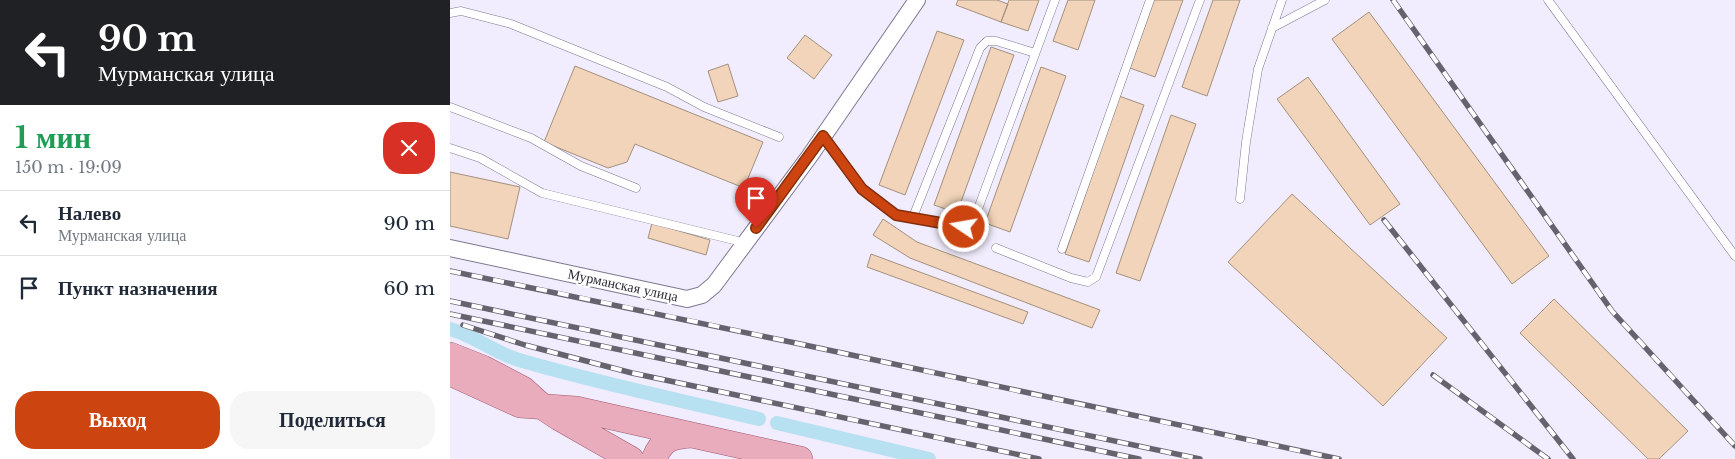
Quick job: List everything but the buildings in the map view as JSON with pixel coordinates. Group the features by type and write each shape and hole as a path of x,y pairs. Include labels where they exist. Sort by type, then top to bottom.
{"main road":[{"path":"450,355 506,379 523,389 544,408 559,418 631,459"},
{"path":"450,374 520,406 576,410 786,457"},
{"path":"654,459 659,448 669,439 676,436 692,435"}],"street":[{"name":"Мурманская улица","path":"450,248 687,299 702,295 714,285 746,243 917,0"}],"lane":[{"path":"823,136 862,189 896,215 964,227 975,217 1055,0"},
{"path":"1062,249 1150,0"},
{"path":"996,248 1071,278 1088,282 1096,277 1200,0"},
{"path":"1240,199 1246,142 1258,69 1282,0"},
{"path":"1272,28 1325,0"},
{"path":"1548,0 1735,256"},
{"path":"450,13 461,11 511,24 667,87 704,107 779,137"},
{"path":"913,217 980,48 987,41 996,41 1035,53"},
{"path":"450,107 531,138 581,166 636,188"},
{"path":"450,148 480,158 542,193 746,243"}],"waterway":[{"path":"450,329 519,360 609,384 759,419"},
{"path":"777,423 929,459"}],"railway":[{"path":"1393,0 1612,311 1735,446"},
{"path":"1384,220 1573,459"},
{"path":"450,271 1339,459"},
{"path":"450,301 1200,459"},
{"path":"450,314 1139,459"},
{"path":"463,325 525,345 632,373 1039,459"},
{"path":"1433,375 1548,459"}],"route":[{"path":"756,228 823,136 862,189 896,215 964,227"}]}
